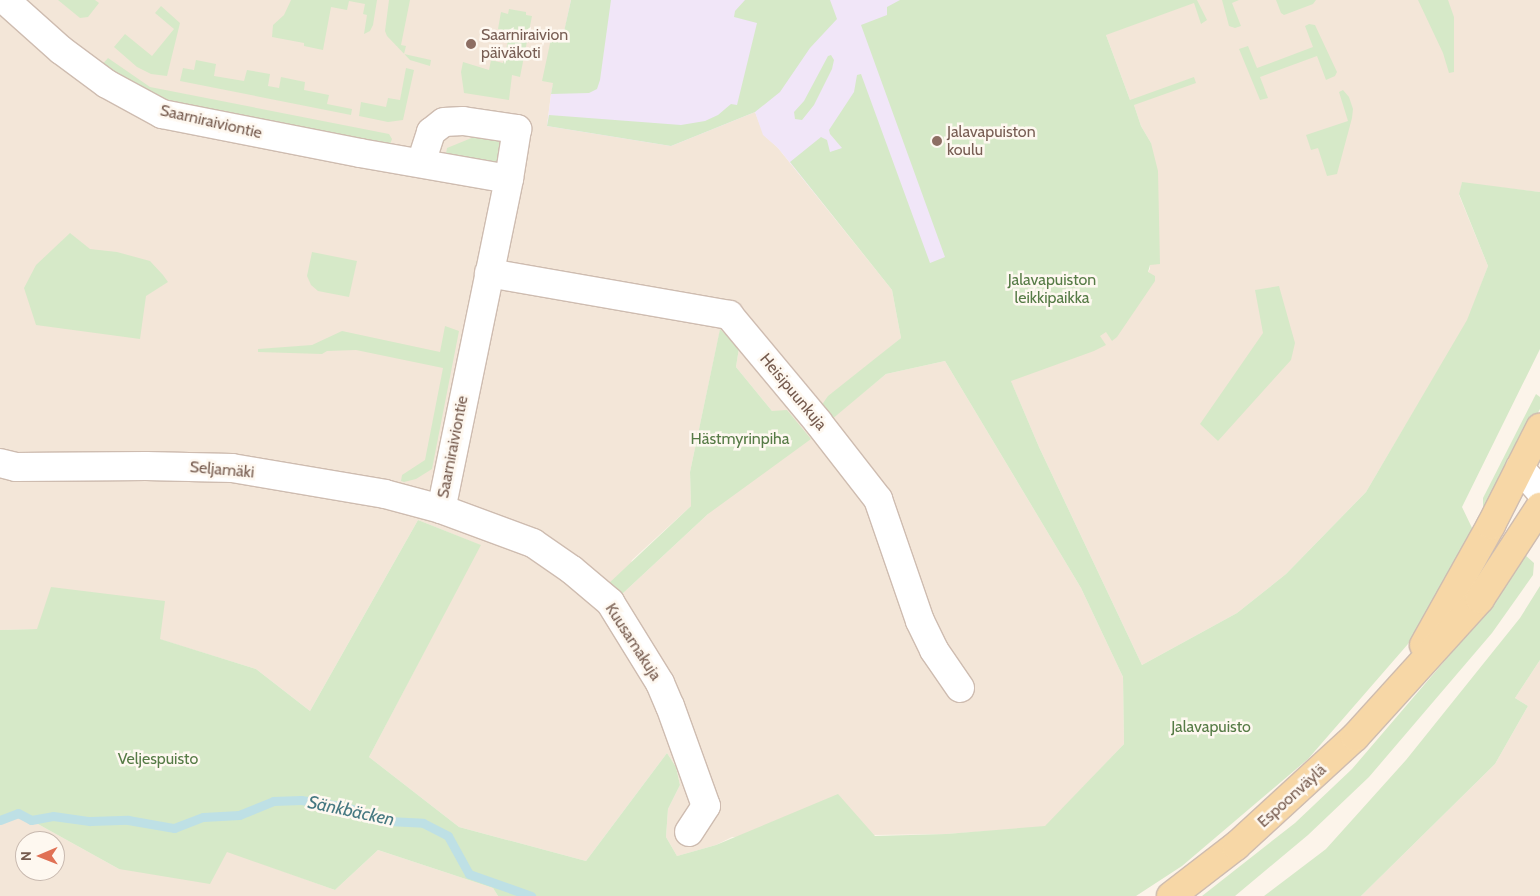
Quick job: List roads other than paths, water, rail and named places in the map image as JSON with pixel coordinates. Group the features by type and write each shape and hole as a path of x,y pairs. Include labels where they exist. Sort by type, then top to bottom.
{"main road":[{"name":"Espoonväylä","path":"1402,684 1491,525 1530,469 1540,428"},
{"name":"Espoonväylä","path":"1172,896 1236,846 1312,779 1355,737 1480,599 1540,507"}],"street":[{"name":"Saarniraiviontie","path":"5,0 61,50 107,84 162,114 360,153 508,179"},
{"name":"Saarniraiviontie","path":"421,163 431,132 444,122 463,120 517,128 441,509"},
{"name":"Heisipuunkuja","path":"489,273 729,315 818,422 878,499 920,621 934,650 960,688"},
{"name":"Seljamäki","path":"0,463 16,468 146,466 232,468 385,494 441,509"},
{"path":"1530,469 1540,491"},
{"name":"Kuusamakuja","path":"441,509 533,543 572,570 610,602 667,698 706,806 689,832"}],"waterway":[{"name":"Sänkbäcken","path":"0,820 18,813 31,820 53,816 90,821 128,820 174,828 203,817 239,815 273,801 301,800 346,807 388,821 423,823 448,836 469,874 531,896"}],"place":[{"name":"Saarniraivion päiväkoti","path":"471,44"},
{"name":"Jalavapuiston koulu","path":"937,141"}],"park label":[{"name":"Jalavapuiston leikkipaikka","path":"1052,289"},
{"name":"Hästmyrinpiha","path":"740,439"},
{"name":"Jalavapuisto","path":"1211,727"},
{"name":"Veljespuisto","path":"158,759"}]}
